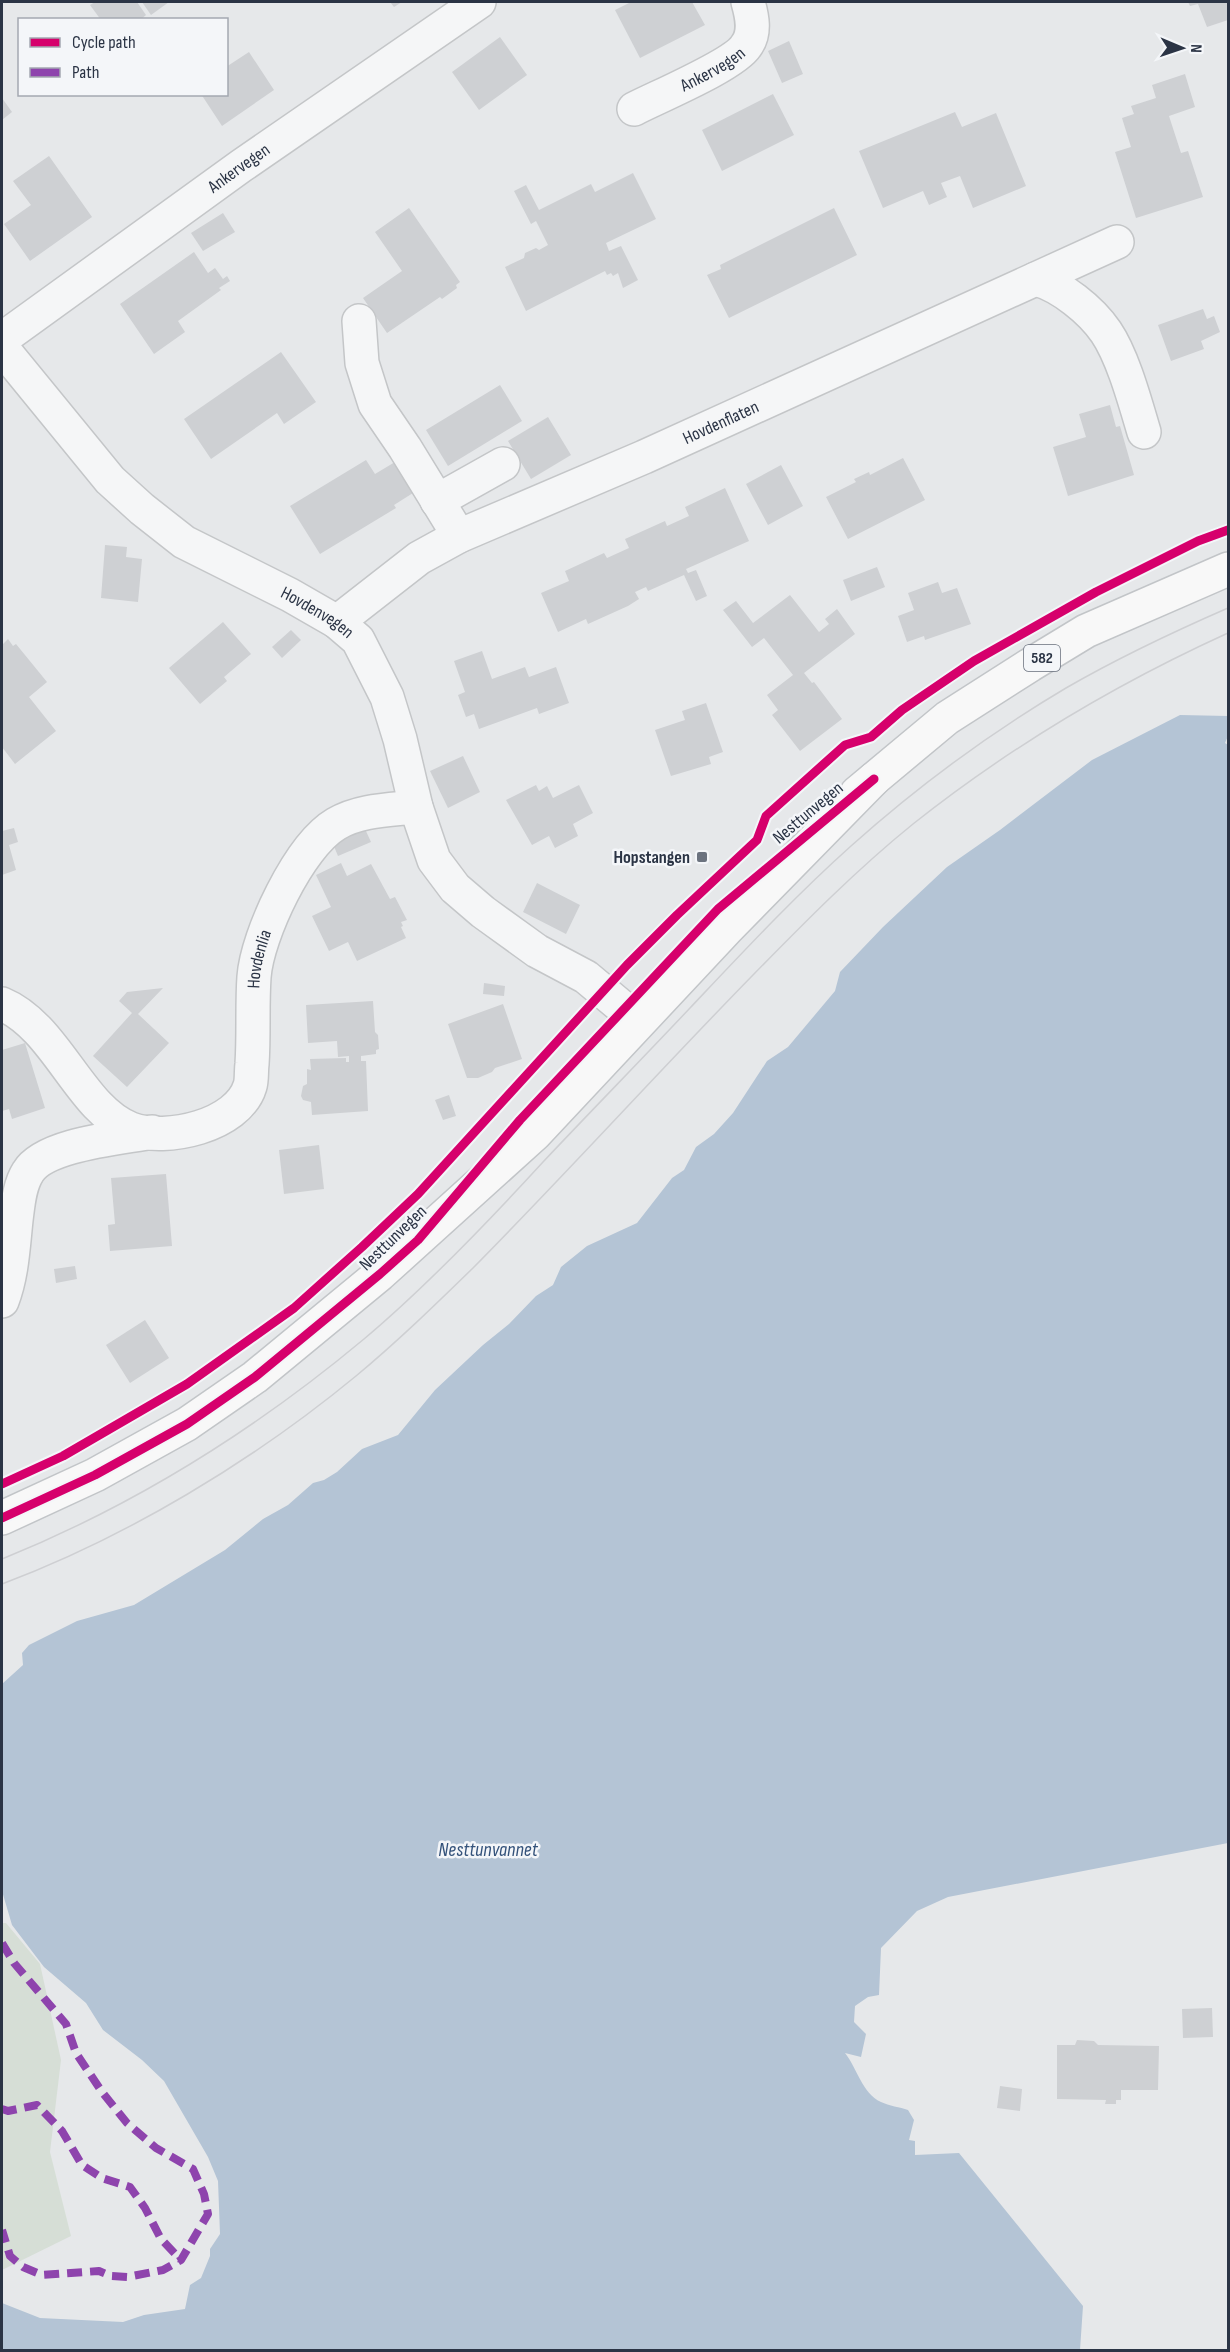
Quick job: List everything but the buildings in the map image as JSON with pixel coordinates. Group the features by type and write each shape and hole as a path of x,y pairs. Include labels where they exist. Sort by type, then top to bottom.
{"main road":[{"name":"Nesttunvegen","path":"418,1240 520,1120 723,904 874,778 947,718 1077,637 1228,569"},
{"name":"Nesttunvegen","path":"2,1518 95,1475 187,1424 255,1377 380,1274 535,1134 727,929 874,778"}],"street":[{"name":"Ankervegen","path":"2,339 241,166 479,2"},
{"name":"Ankervegen","path":"634,109 739,54 751,37 753,25 748,2"},
{"name":"Hovdenflaten","path":"337,622 419,558 459,536 655,452 1117,242"},
{"path":"1036,279 1051,283 1073,298 1106,332 1128,379 1144,432"},
{"path":"359,321 362,363 375,404 459,536"},
{"name":"Hovdenvegen","path":"2,348 110,480 151,516 184,542 291,595 337,622 358,640 387,697 400,739 416,807 434,860 455,888 483,912 537,951 586,977 623,1008"},
{"path":"437,501 503,464"},
{"name":"Hovdenlia","path":"2,1301 10,1278 19,1196 28,1170 46,1156 76,1145 154,1132 190,1130 218,1121 236,1109 250,1087 254,976 258,948 281,895 311,846 336,824 368,812 416,807"},
{"name":"Hovdenlia","path":"2,1004 11,1008 41,1033 101,1109 131,1129 154,1132"}],"shaded area":[{"path":"2,1923 6,1923 40,1964 61,2060 50,2152 71,2236 2,2270"}],"water":[{"name":"Nesttunvannet","path":"1180,715 1228,716 1228,736 1225,743 1228,745 1228,1843 948,1897 917,1911 881,1948 879,1995 868,1997 855,2006 854,2022 866,2034 861,2057 845,2053 864,2086 874,2098 908,2110 914,2120 909,2140 915,2141 915,2155 959,2153 1083,2306 1080,2350 2,2350 2,2303 40,2318 123,2322 144,2315 185,2309 190,2285 201,2278 210,2256 210,2249 220,2234 218,2181 208,2157 164,2081 142,2060 103,2030 86,2003 44,1967 12,1925 2,1891 2,1684 23,1665 22,1653 29,1645 77,1621 134,1605 225,1550 263,1519 288,1505 313,1483 324,1480 337,1472 362,1449 398,1435 435,1390 509,1324 536,1296 553,1285 561,1267 587,1246 637,1223 672,1178 684,1170 696,1147 714,1134 733,1113 767,1061 788,1047 835,991 840,972 883,927 947,867 1092,760"}],"tram line":[{"path":"2,1559 51,1538 145,1490 236,1435 323,1372 387,1319 456,1254 809,885 876,824 955,762 1038,705 1126,656 1228,608"},
{"path":"2,1584 96,1544 187,1494 275,1438 356,1376 473,1268 772,955 831,897 913,824 987,769 1065,719 1145,674 1228,633"}],"marked path":[{"path":"2,1943 14,1963 66,2024 76,2053 102,2092 127,2123 156,2148 193,2169 204,2194 208,2214 181,2260 163,2270 127,2277 111,2276 99,2271 42,2275 23,2267 10,2256 2,2230"},
{"path":"2,2109 8,2111 37,2105 62,2131 82,2165 102,2178 130,2187 145,2208 161,2239 181,2260"}],"cycle path":[{"path":"2,1484 63,1456 187,1384 294,1308 418,1194 627,965 757,840 766,816 845,745 871,737 902,710 974,661 1096,592 1198,541 1228,530"},
{"path":"2,1518 95,1475 187,1424 255,1377 380,1274 418,1240 520,1120 718,909 874,779"}],"place":[{"name":"Hopstangen","path":"702,857"}]}
